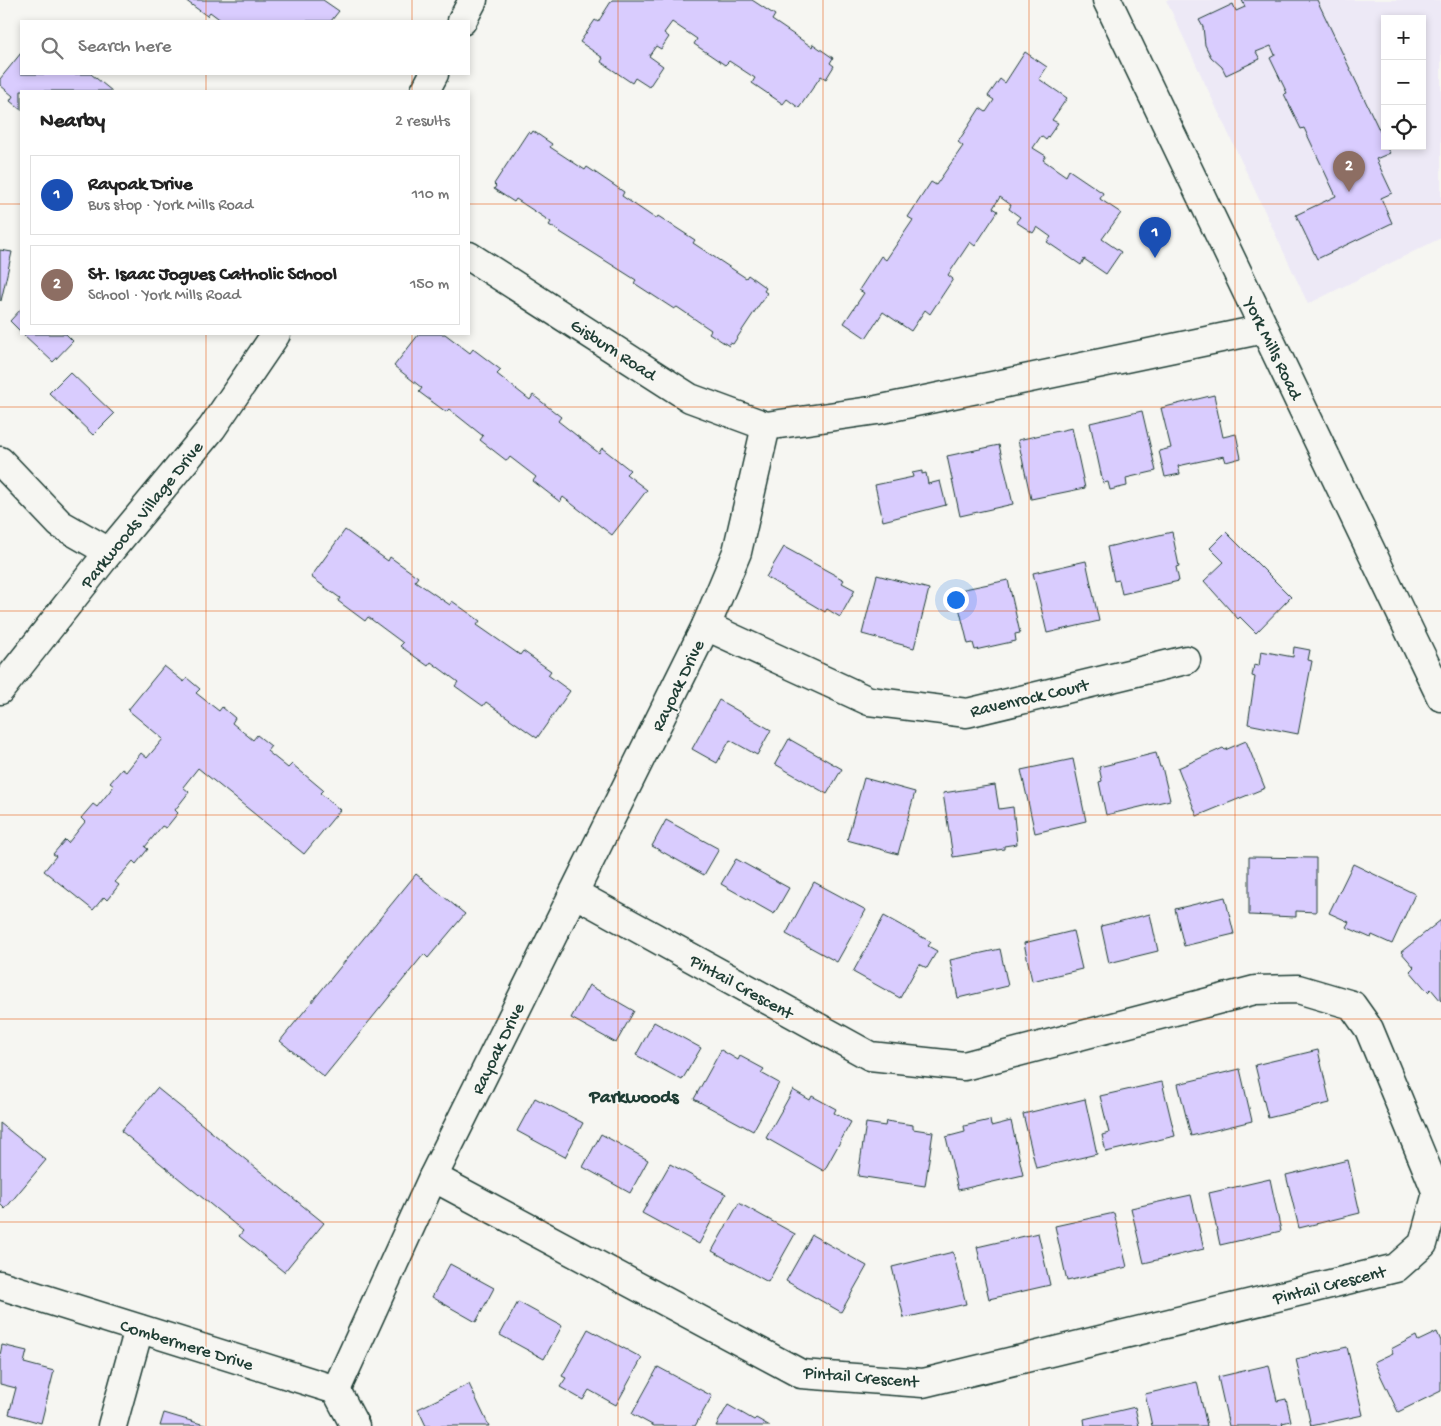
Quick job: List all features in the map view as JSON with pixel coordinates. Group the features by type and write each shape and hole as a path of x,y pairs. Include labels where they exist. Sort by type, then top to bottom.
{"street":[{"path":"463,20 473,0"},
{"name":"York Mills Road","path":"1107,0 1441,697"},
{"path":"426,90 433,75"},
{"name":"Gisburn Road","path":"470,257 690,398 766,426"},
{"path":"766,426 877,410 1264,328"},
{"name":"Parkwoods Village Drive","path":"0,690 109,552 212,428 275,335"},
{"name":"Rayoak Drive","path":"336,1390 433,1177 706,626 737,552 766,426"},
{"path":"0,461 60,524 109,552"},
{"name":"Ravenrock Court","path":"706,626 869,701 967,713 1186,660"},
{"name":"Pintail Crescent","path":"433,1177 801,1374 914,1382 924,1382 1396,1268 1423,1244 1437,1193 1369,1029 1352,1005 1298,989 1255,990 964,1066 870,1056 574,893"},
{"name":"Combermere Drive","path":"0,1285 336,1390"},
{"path":"112,1426 139,1330"},
{"path":"336,1390 355,1426"}],"shaded area":[{"path":"1166,0 1441,0 1441,238 1308,304"}],"building":[{"path":"185,0 323,0 339,11 332,20 221,20 210,12 207,16"},
{"path":"612,0 752,0 775,15 772,20 812,47 813,44 833,58 830,63 834,66 826,79 821,76 799,108 787,99 783,104 752,83 755,78 729,61 725,65 694,44 697,39 672,22 664,33 669,37 661,49 656,46 649,56 663,66 649,87 635,78 632,83 601,62 603,58 580,42 595,20 598,22"},
{"path":"1242,0 1317,0 1381,134 1381,150 1388,150 1390,153 1376,159 1392,193 1381,198 1392,223 1317,259 1296,215 1336,196 1304,128 1301,129 1284,94 1287,93 1270,58 1275,55 1271,46 1256,52 1260,59 1226,75 1222,67 1211,57 1205,45 1203,27 1199,20 1233,4 1236,11 1245,7"},
{"path":"1025,52 1047,67 1039,79 1067,98 1052,120 1058,123 1046,140 1041,136 1033,148 1046,156 1043,160 1066,176 1069,170 1103,193 1100,199 1121,213 1102,239 1121,252 1106,274 1084,259 1081,265 1047,242 1051,237 1037,227 1033,233 1016,222 1020,217 1009,209 1011,205 1000,197 993,208 998,211 975,246 970,242 948,275 953,279 930,314 925,310 911,331 883,312 866,338 844,323 864,293 859,290 881,256 886,260 913,220 908,217 931,182 936,185 963,146 958,142 980,108 986,112 994,100 988,96 1000,79 1005,83"},
{"path":"20,54 20,75 92,75 111,90 20,90 20,109 10,101 13,96 0,85 0,79"},
{"path":"533,131 552,144 550,147 585,170 587,167 624,192 622,196 656,219 658,216 695,240 693,243 746,278 748,275 766,288 764,291 767,293 733,344 730,343 729,346 709,333 711,330 677,307 674,309 634,283 636,280 549,225 551,222 516,199 514,202 494,189 496,186 494,184 528,132 531,134"},
{"path":"0,250 12,252 1,301 0,300"},
{"path":"20,310 20,331 10,321"},
{"path":"24,335 67,335 73,341 53,362"},
{"path":"418,335 446,335 470,353 473,349 501,370 497,374 530,400 533,395 561,417 558,421 599,453 602,448 630,470 626,474 647,490 612,535 563,497 560,502 533,481 536,477 510,457 507,461 480,440 483,436 449,409 446,412 419,392 422,388 394,366"},
{"path":"70,372 114,414 93,435 49,393"},
{"path":"1214,395 1223,437 1236,434 1241,458 1226,462 1224,456 1178,466 1180,474 1165,477 1159,451 1171,448 1161,408"},
{"path":"1142,411 1156,471 1126,478 1127,486 1110,490 1108,482 1103,483 1090,423"},
{"path":"1072,428 1085,488 1031,499 1018,440"},
{"path":"999,445 1013,504 960,516 947,456"},
{"path":"922,471 922,474 926,473 928,484 940,481 946,505 883,521 875,485 913,477 912,473"},
{"path":"345,530 388,561 390,557 418,577 415,581 450,605 452,601 480,621 477,625 520,655 523,651 551,671 548,675 570,691 537,738 486,702 483,706 455,686 458,682 431,662 428,666 400,646 403,643 368,617 365,621 338,601 340,598 311,577"},
{"path":"1172,532 1179,566 1176,567 1179,581 1122,594 1119,580 1114,581 1107,547"},
{"path":"1226,532 1291,597 1256,633 1240,617 1238,619 1204,581 1224,562 1210,548"},
{"path":"784,547 844,580 842,583 855,590 840,617 827,609 825,612 766,577"},
{"path":"1086,561 1099,621 1047,633 1033,573"},
{"path":"877,575 929,589 914,648 862,634"},
{"path":"1008,580 1020,633 1015,634 1016,641 975,650 973,643 968,644 955,591"},
{"path":"1294,647 1310,650 1308,660 1312,661 1298,734 1248,724 1255,677 1252,676 1254,665 1259,666 1261,651 1293,657"},
{"path":"164,666 184,682 187,678 200,689 196,693 219,711 222,707 235,718 232,723 253,740 257,735 271,746 267,751 288,768 292,764 323,790 320,793 340,810 304,854 198,768 183,787 189,792 175,810 178,813 166,828 162,826 145,847 148,849 136,864 133,861 115,882 119,885 107,900 104,897 93,910 44,871 56,856 53,854 65,840 68,843 85,822 81,818 93,804 97,807 114,786 110,783 122,769 126,772 141,753 147,758 163,739 128,710"},
{"path":"719,700 771,730 757,755 730,740 717,763 692,749"},
{"path":"789,739 842,769 827,794 775,764"},
{"path":"1246,741 1265,788 1197,816 1178,768 1223,748 1225,750"},
{"path":"1156,753 1160,767 1162,767 1170,800 1106,815 1099,782 1102,781 1099,767"},
{"path":"1073,759 1086,821 1035,833 1021,770"},
{"path":"864,778 915,792 898,854 847,840"},
{"path":"995,785 999,809 1013,807 1017,844 1004,846 1004,849 953,857 943,793"},
{"path":"666,820 719,849 704,875 652,846"},
{"path":"1249,857 1316,858 1316,912 1296,911 1296,917 1249,915"},
{"path":"736,859 789,888 774,914 721,884"},
{"path":"1353,864 1415,894 1392,944 1372,935 1371,938 1346,927 1349,922 1329,913"},
{"path":"416,874 465,914 428,958 424,954 324,1077 280,1041"},
{"path":"814,882 866,910 837,962 786,934"},
{"path":"1225,897 1234,934 1184,946 1175,909"},
{"path":"1150,914 1158,951 1109,963 1101,926"},
{"path":"884,916 931,942 928,946 937,951 927,968 919,964 900,998 853,972"},
{"path":"1441,920 1441,1001 1431,989 1428,992 1410,971 1414,967 1401,952"},
{"path":"1073,931 1082,969 1032,981 1024,943"},
{"path":"1000,949 1008,986 958,998 950,960"},
{"path":"589,985 634,1011 616,1043 571,1018"},
{"path":"654,1022 701,1048 682,1080 636,1055"},
{"path":"721,1050 738,1060 740,1056 764,1069 761,1073 779,1083 753,1131 694,1099"},
{"path":"1318,1050 1330,1103 1268,1118 1255,1065"},
{"path":"1240,1069 1252,1121 1191,1136 1178,1084"},
{"path":"1162,1082 1175,1136 1106,1152 1102,1135 1109,1133 1100,1096"},
{"path":"157,1088 324,1223 284,1272 239,1236 243,1231 121,1131"},
{"path":"793,1090 810,1100 812,1096 836,1109 834,1113 851,1122 824,1171 766,1138"},
{"path":"535,1098 583,1123 565,1157 517,1131"},
{"path":"1085,1099 1097,1154 1036,1168 1023,1114"},
{"path":"990,1120 991,1126 1011,1121 1023,1175 958,1190 946,1137 965,1132 964,1126"},
{"path":"886,1121 913,1125 913,1129 933,1132 925,1186 858,1176 866,1123 885,1126"},
{"path":"0,1123 46,1160 5,1209 0,1204"},
{"path":"601,1134 648,1160 630,1193 583,1167"},
{"path":"1348,1160 1360,1213 1299,1228 1286,1175"},
{"path":"670,1164 726,1194 699,1244 642,1213"},
{"path":"1270,1179 1281,1231 1220,1245 1209,1193"},
{"path":"1191,1195 1204,1249 1144,1263 1131,1208"},
{"path":"739,1203 795,1234 768,1282 712,1251"},
{"path":"1114,1213 1127,1267 1067,1281 1055,1226"},
{"path":"1038,1233 1050,1285 989,1299 977,1247"},
{"path":"812,1235 867,1266 841,1312 786,1281"},
{"path":"953,1252 966,1304 904,1318 892,1267"},
{"path":"450,1264 494,1288 476,1322 432,1297"},
{"path":"518,1302 562,1326 544,1359 500,1335"},
{"path":"588,1329 642,1358 616,1405 589,1390 583,1400 560,1387 566,1378 562,1376"},
{"path":"1437,1332 1441,1341 1441,1391 1398,1412 1374,1362 1393,1353 1391,1349 1416,1336 1418,1341"},
{"path":"2,1345 27,1351 24,1363 54,1371 41,1423 9,1414 16,1388 0,1384"},
{"path":"1347,1347 1363,1415 1311,1426 1296,1359"},
{"path":"1269,1365 1277,1401 1286,1399 1291,1421 1282,1423 1283,1426 1229,1426 1218,1377"},
{"path":"658,1367 712,1396 695,1426 654,1426 632,1414"},
{"path":"1197,1382 1207,1426 1152,1426 1145,1394"},
{"path":"469,1384 489,1426 426,1426 418,1409"},
{"path":"728,1405 754,1420 756,1418 770,1426 716,1426"},
{"path":"1135,1407 1139,1426 1085,1426 1084,1419"},
{"path":"164,1413 208,1426 160,1426"}],"place":[{"name":"St. Isaac Jogues Catholic School","path":"1349,192"},
{"name":"Rayoak Drive","path":"1155,258"}],"district":[{"name":"Parkwoods","path":"634,1095"}]}
